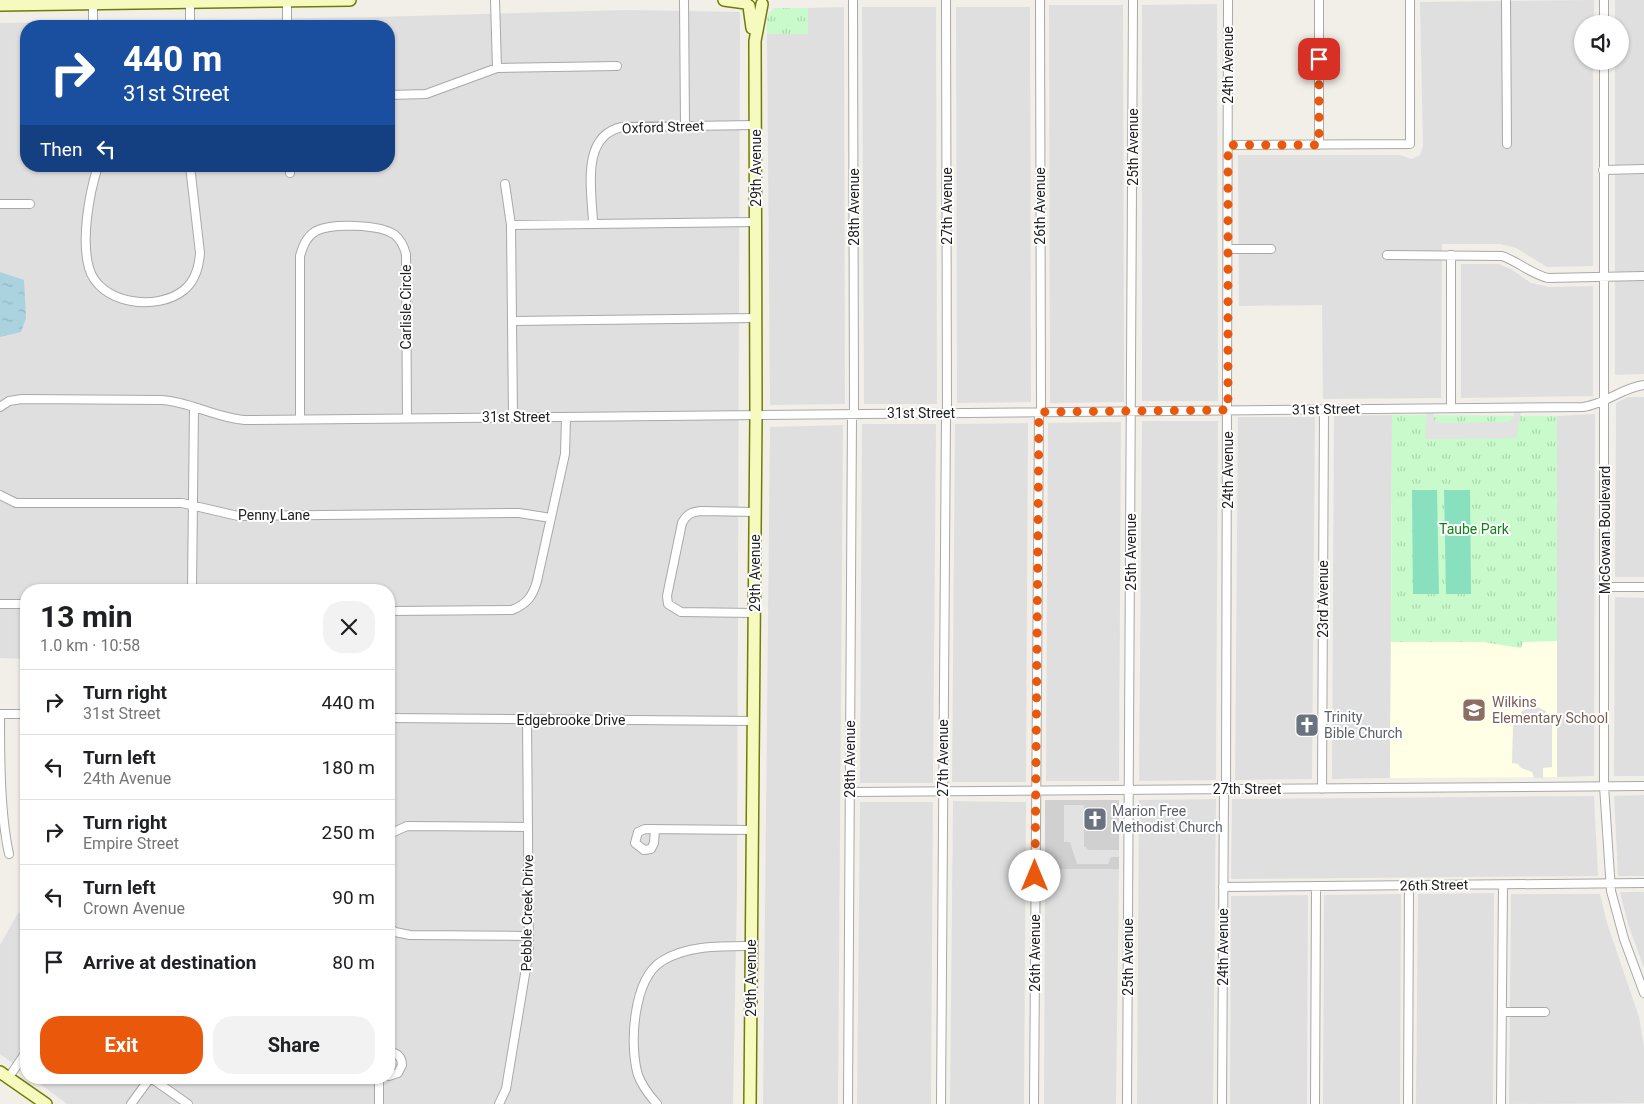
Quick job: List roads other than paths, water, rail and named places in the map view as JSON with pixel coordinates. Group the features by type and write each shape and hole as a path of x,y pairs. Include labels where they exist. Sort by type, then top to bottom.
{"street":[{"path":"287,0 287,20"},
{"path":"0,5 93,2 350,0"},
{"path":"495,0 497,68"},
{"path":"684,0 685,126"},
{"path":"724,0 747,3 756,7 765,1"},
{"name":"28th Avenue","path":"848,1104 853,414 853,0"},
{"name":"27th Avenue","path":"941,1104 946,413 946,0"},
{"name":"26th Avenue","path":"1034,1104 1040,412 1040,0"},
{"name":"25th Avenue","path":"1127,1104 1133,0"},
{"name":"24th Avenue","path":"1222,1104 1228,410 1228,0"},
{"path":"1319,0 1319,145"},
{"path":"1228,145 1410,144 1410,0"},
{"path":"1506,0 1507,144"},
{"path":"1604,0 1604,15"},
{"path":"190,1 190,20"},
{"name":"29th Avenue","path":"755,41 765,1"},
{"path":"93,2 93,20"},
{"name":"29th Avenue","path":"747,3 755,41 756,126 756,512 750,1104"},
{"path":"395,95 426,94 497,68 617,66"},
{"name":"McGowan Boulevard","path":"1604,70 1604,786 1610,884 1624,939 1644,993"},
{"name":"Oxford Street","path":"593,224 592,158 599,139 607,132 622,127 756,126"},
{"path":"1604,170 1644,169"},
{"path":"96,172 88,206 89,269 98,283 109,293 140,302 159,301 184,290 194,279 200,253 191,172"},
{"path":"505,184 511,225 513,417"},
{"path":"0,204 30,204"},
{"path":"511,225 756,222"},
{"name":"Carlisle Circle","path":"300,419 300,256 304,242 315,232 337,227 384,229 395,235 403,244 406,254 406,418"},
{"path":"1228,249 1271,249"},
{"path":"1387,255 1502,256 1515,260 1536,275 1548,278 1644,276"},
{"path":"1451,255 1451,408"},
{"path":"512,321 756,318"},
{"name":"31st Street","path":"194,407 234,419 300,419 1583,407 1605,401 1625,389 1644,385"},
{"path":"0,407 9,401 22,399 162,400 194,407 192,584"},
{"name":"23rd Avenue","path":"1322,789 1324,409"},
{"path":"395,611 512,610 528,601 534,593 565,454 566,417"},
{"name":"Penny Lane","path":"0,495 16,502 193,505 238,516 519,513 551,518"},
{"path":"755,613 681,612 668,604 667,596 682,523 686,516 693,512 701,511 756,512"},
{"path":"1605,587 1644,587"},
{"path":"0,604 20,604"},
{"path":"9,854 3,838 0,809 0,714 20,714"},
{"name":"Edgebrooke Drive","path":"395,718 754,721"},
{"name":"Pebble Creek Drive","path":"499,1104 506,1089 527,969 528,719"},
{"name":"27th Street","path":"850,792 1644,786"},
{"path":"395,829 408,826 528,827"},
{"path":"655,830 752,830"},
{"name":"26th Street","path":"1223,887 1644,883"},
{"path":"1501,1104 1502,884"},
{"path":"1315,1104 1316,886"},
{"path":"1408,1104 1409,886"},
{"path":"395,932 410,935 528,936"},
{"path":"657,1104 641,1082 634,1054 634,1036 641,995 647,976 654,967 673,955 708,947 752,946"},
{"path":"1502,1012 1545,1012"},
{"path":"395,1054 402,1062 398,1073 395,1074"},
{"path":"20,1058 4,1075 46,1104"},
{"path":"131,1104 146,1084"},
{"path":"160,1084 188,1104"},
{"path":"379,1084 379,1104"}],"water":[{"path":"0,272 24,280 26,318 21,332 0,337"}],"place":[{"name":"Wilkins Elementary School","path":"1474,710"},
{"name":"Trinity Bible Church","path":"1307,725"},
{"name":"Marion Free Methodist Church","path":"1095,819"}],"park label":[{"name":"Taube Park","path":"1474,529"}]}
